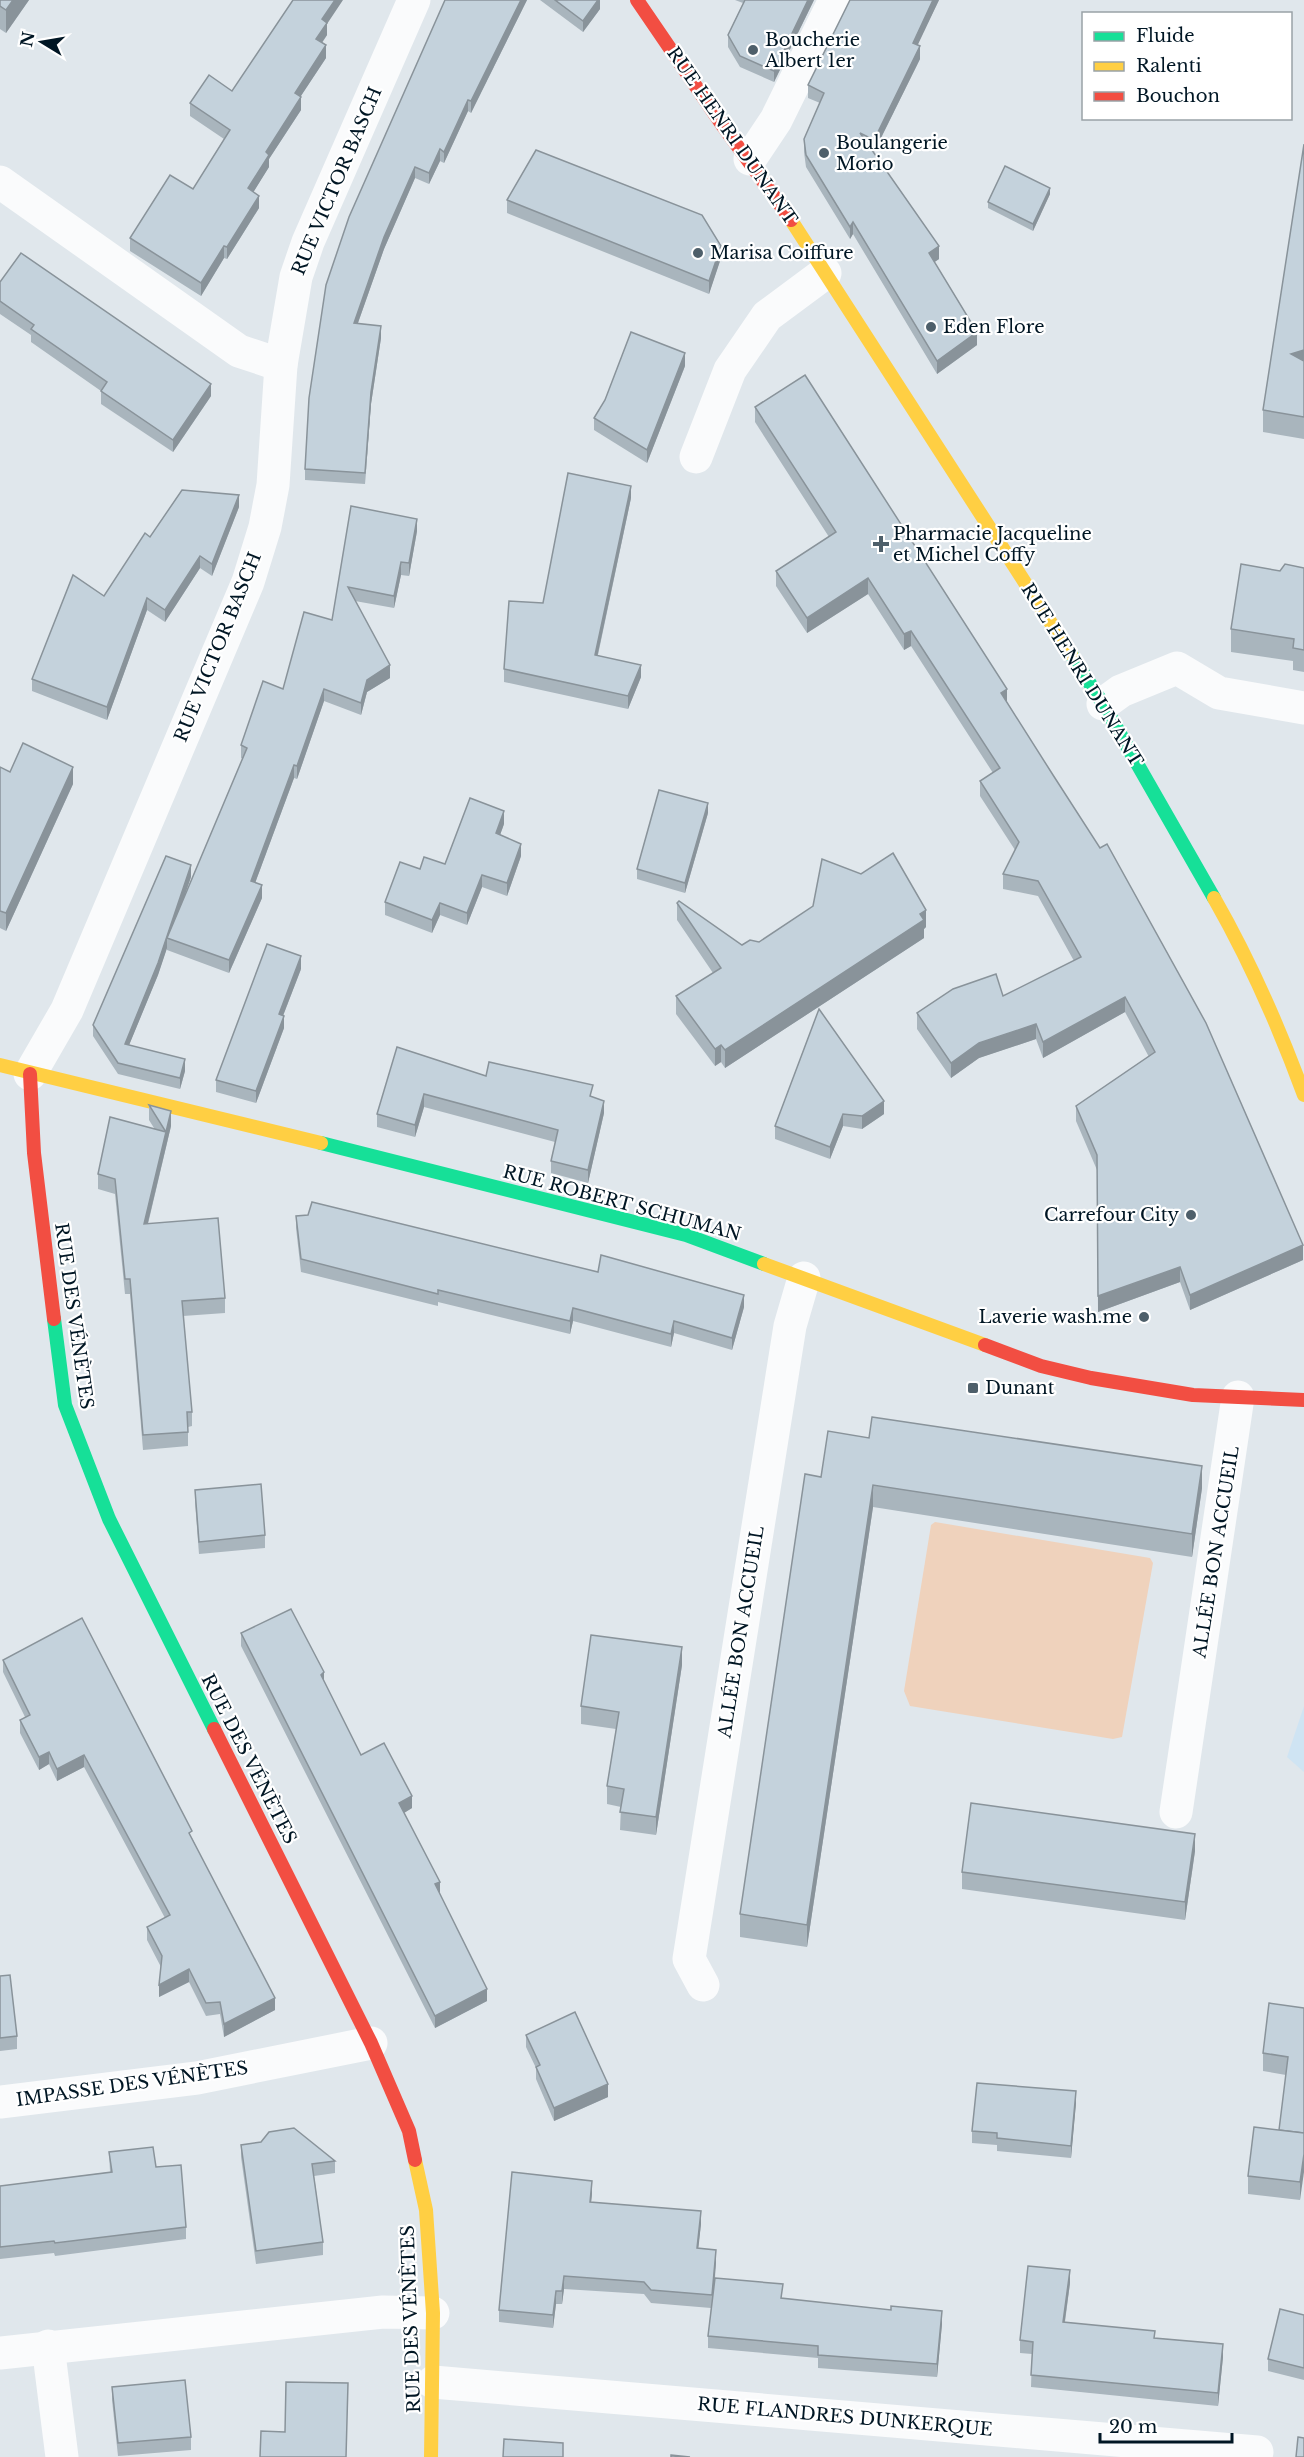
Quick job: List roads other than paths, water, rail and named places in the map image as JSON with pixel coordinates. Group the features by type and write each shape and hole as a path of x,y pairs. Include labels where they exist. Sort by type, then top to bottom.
{"street":[{"name":"RUE VICTOR BASCH","path":"15,1069 66,1010 248,582 265,527 273,484 281,365 296,277 308,242 414,0"},
{"name":"RUE HENRI DUNANT","path":"637,0 723,126 750,159 1103,704 1244,950 1296,1046 1304,1095"},
{"path":"750,159 776,120 835,0"},
{"path":"0,182 239,351 281,365"},
{"path":"696,457 729,370 767,316 825,273"},
{"path":"1103,704 1121,691 1177,668 1219,693 1304,708"},
{"name":"RUE ROBERT SCHUMAN","path":"15,1069 165,1104 686,1235 1041,1366 1091,1378 1193,1395 1304,1400"},
{"name":"RUE DES VÉNÈTES","path":"15,1069 34,1153 65,1405 109,1519 370,2043 409,2131 426,2210 433,2313 431,2457"},
{"name":"ALLÉE BON ACCUEIL","path":"703,1985 689,1959 790,1326 804,1278"},
{"name":"ALLÉE BON ACCUEIL","path":"1176,1812 1238,1397"},
{"name":"IMPASSE DES VÉNÈTES","path":"0,2102 197,2078 370,2043"},
{"path":"0,2353 48,2346 382,2312 433,2313"},
{"path":"48,2346 62,2457"},
{"name":"RUE FLANDRES DUNKERQUE","path":"433,2382 1257,2452"}],"place":[{"name":"Boucherie Albert 1er","path":"753,50"},
{"name":"Boulangerie Morio","path":"824,153"},
{"name":"Marisa Coiffure","path":"698,253"},
{"name":"Eden Flore","path":"931,327"},
{"name":"Pharmacie Jacqueline et Michel Coffy","path":"881,544"},
{"name":"Carrefour City","path":"1191,1215"},
{"name":"Laverie wash.me","path":"1144,1317"},
{"name":"Dunant","path":"973,1388"}]}
